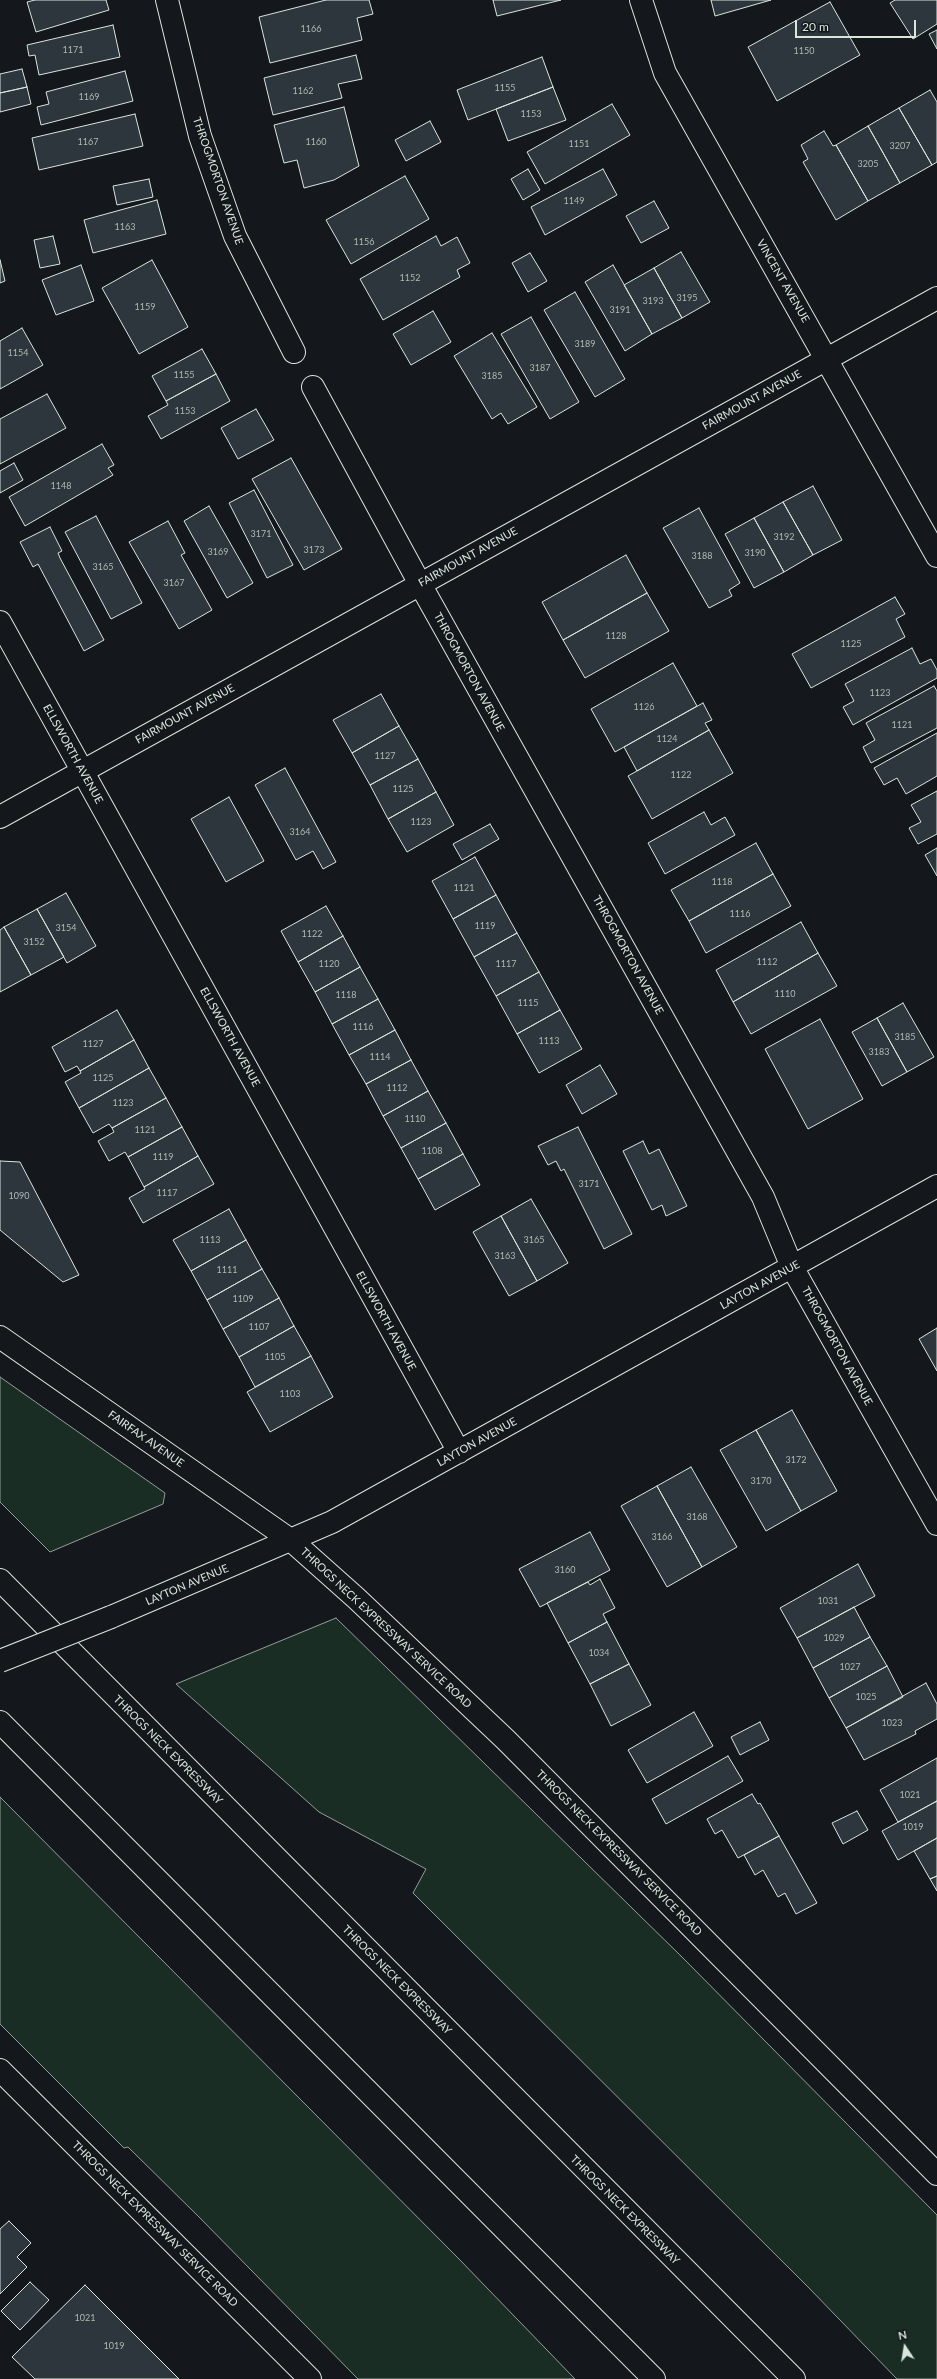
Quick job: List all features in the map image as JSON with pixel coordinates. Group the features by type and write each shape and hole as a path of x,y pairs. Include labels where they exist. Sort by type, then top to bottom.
{"main road":[{"name":"THROGMORTON AVENUE","path":"167,0 200,136 235,236 294,352"},
{"name":"VINCENT AVENUE","path":"641,0 665,73 827,358 937,556"},
{"name":"FAIRMOUNT AVENUE","path":"0,817 937,298"},
{"name":"THROGMORTON AVENUE","path":"313,387 420,584 763,1197 792,1267 937,1524"},
{"name":"ELLSWORTH AVENUE","path":"0,622 459,1452"},
{"name":"LAYTON AVENUE","path":"0,1661 111,1617 292,1541 332,1522 937,1186"},
{"name":"FAIRFAX AVENUE","path":"0,1337 292,1541"},
{"name":"THROGS NECK EXPRESSWAY SERVICE ROAD","path":"292,1541 393,1632 490,1724 937,2174"},
{"name":"THROGS NECK EXPRESSWAY","path":"0,1580 794,2379"},
{"path":"0,1722 654,2379"},
{"name":"THROGS NECK EXPRESSWAY SERVICE ROAD","path":"0,2070 310,2379"},
{"path":"749,2334 804,2379"}],"green space":[{"path":"0,1377 165,1493 163,1504 50,1552 0,1502"},
{"path":"336,1618 682,1957 937,2215 937,2379 897,2379 809,2288 413,1893 426,1869 319,1812 176,1684"},
{"path":"0,1797 459,2259 575,2379 358,2379 199,2217 128,2147 124,2148 0,2024"}],"building":[{"path":"35,0 106,0 109,10 36,32 27,2"},
{"path":"326,0 369,0 373,14 357,18 362,40 270,63 259,17"},
{"path":"493,0 561,0 497,16"},
{"path":"711,0 771,0 715,16"},
{"path":"895,0 937,0 937,24 913,39 890,3"},
{"path":"830,2 860,55 777,101 748,47"},
{"path":"113,25 120,57 39,75 35,55 29,56 27,45"},
{"path":"937,30 937,49 929,34"},
{"path":"356,55 362,79 338,84 342,98 273,115 264,78"},
{"path":"542,57 553,87 468,120 457,90"},
{"path":"22,69 27,87 0,93 0,74"},
{"path":"125,71 133,101 41,125 37,107 49,104 46,92"},
{"path":"27,87 31,104 0,112 0,93"},
{"path":"553,87 566,120 508,141 496,109"},
{"path":"930,90 937,102 937,162 932,165 899,108"},
{"path":"612,104 630,135 545,184 527,152"},
{"path":"344,107 359,166 334,180 304,188 297,160 284,163 274,125"},
{"path":"899,108 932,165 900,183 868,126"},
{"path":"135,114 143,146 39,170 32,138"},
{"path":"430,121 441,142 406,161 395,140"},
{"path":"868,126 900,183 868,201 836,145"},
{"path":"824,131 833,146 836,145 868,201 836,220 803,162 808,159 801,145"},
{"path":"528,169 540,190 523,200 511,179"},
{"path":"603,169 617,195 545,235 531,207"},
{"path":"405,176 429,219 351,264 326,220"},
{"path":"149,179 153,197 117,205 113,186"},
{"path":"157,200 166,234 93,253 84,220"},
{"path":"654,201 669,228 641,243 626,216"},
{"path":"53,236 60,264 40,268 34,240"},
{"path":"436,236 441,246 457,237 470,263 457,270 460,277 383,320 360,279"},
{"path":"681,252 710,302 682,318 654,268"},
{"path":"530,253 547,281 528,292 512,263"},
{"path":"0,260 5,281 0,283"},
{"path":"152,260 188,327 139,354 102,288"},
{"path":"81,265 94,301 56,315 42,280"},
{"path":"613,265 652,334 625,351 585,282"},
{"path":"654,268 682,318 652,334 624,285"},
{"path":"575,292 625,379 595,397 544,310"},
{"path":"433,311 451,342 411,365 393,334"},
{"path":"531,317 579,402 550,419 501,334"},
{"path":"22,328 43,365 0,389 0,341"},
{"path":"492,333 537,407 508,424 501,413 492,419 454,356"},
{"path":"202,349 216,374 166,401 152,376"},
{"path":"216,374 230,401 161,439 148,416 168,405 166,401"},
{"path":"47,394 66,428 0,464 0,419"},
{"path":"256,409 274,440 238,459 221,428"},
{"path":"102,444 114,465 108,468 113,475 25,526 9,497"},
{"path":"291,458 342,549 304,570 252,479"},
{"path":"14,463 23,480 0,493 0,471"},
{"path":"813,486 842,540 813,555 783,502"},
{"path":"254,490 293,565 267,578 229,503"},
{"path":"783,502 813,555 784,572 754,518"},
{"path":"209,506 253,583 227,598 184,521"},
{"path":"699,508 740,583 729,590 732,596 709,608 663,528"},
{"path":"96,516 142,603 111,619 65,532"},
{"path":"754,518 784,572 754,588 725,534"},
{"path":"168,521 185,553 181,555 212,610 179,629 129,542"},
{"path":"50,527 62,551 58,553 60,558 104,640 84,651 38,564 33,567 20,542"},
{"path":"626,555 647,593 563,640 542,602"},
{"path":"647,593 669,631 585,678 563,640"},
{"path":"895,597 905,614 896,619 905,637 811,688 792,654"},
{"path":"912,648 920,664 931,659 937,670 937,678 853,725 843,707 854,701 845,684"},
{"path":"673,663 697,706 615,752 591,709"},
{"path":"934,686 937,691 937,728 871,763 863,747 875,740 866,723"},
{"path":"381,694 399,726 352,753 333,720"},
{"path":"703,703 712,720 705,723 709,730 637,771 624,747"},
{"path":"399,726 418,759 370,785 352,753"},
{"path":"709,730 733,773 652,819 628,776"},
{"path":"937,733 937,776 906,794 897,778 884,785 874,768"},
{"path":"418,759 436,792 388,819 370,785"},
{"path":"285,768 336,862 323,869 313,851 296,860 255,785"},
{"path":"937,791 937,834 918,844 909,828 921,822 911,805"},
{"path":"436,792 454,825 407,852 388,819"},
{"path":"229,797 264,861 226,882 191,819"},
{"path":"704,812 711,825 725,817 735,835 665,874 648,843"},
{"path":"490,824 499,839 462,860 453,844"},
{"path":"756,843 773,874 689,921 671,890"},
{"path":"937,848 937,876 925,855"},
{"path":"475,857 496,895 453,919 432,881"},
{"path":"773,874 791,906 706,953 689,921"},
{"path":"66,893 96,946 67,963 37,909"},
{"path":"496,895 517,933 474,957 453,919"},
{"path":"326,906 343,936 298,962 281,931"},
{"path":"37,909 64,957 31,975 4,927"},
{"path":"801,922 818,953 733,1002 716,970"},
{"path":"4,927 31,975 0,992 0,930"},
{"path":"517,933 539,972 496,996 474,957"},
{"path":"343,936 360,967 315,992 298,962"},
{"path":"818,953 837,986 751,1034 733,1002"},
{"path":"360,967 378,999 332,1024 315,992"},
{"path":"539,972 560,1010 517,1034 496,996"},
{"path":"378,999 395,1030 349,1055 332,1024"},
{"path":"903,1003 934,1057 907,1072 877,1018"},
{"path":"117,1010 134,1040 80,1071 77,1066 65,1072 52,1047"},
{"path":"560,1010 582,1049 539,1073 517,1034"},
{"path":"877,1018 907,1072 882,1086 852,1032"},
{"path":"820,1019 863,1099 808,1129 765,1049"},
{"path":"395,1030 411,1060 366,1084 349,1055"},
{"path":"134,1040 149,1068 79,1108 65,1082 81,1073 80,1071"},
{"path":"411,1060 428,1091 383,1116 366,1084"},
{"path":"600,1065 617,1094 582,1114 566,1085"},
{"path":"149,1068 166,1098 112,1128 109,1124 93,1133 79,1108"},
{"path":"428,1091 446,1123 401,1148 383,1116"},
{"path":"166,1098 182,1127 128,1157 125,1152 109,1161 98,1141 114,1132 112,1128"},
{"path":"446,1123 463,1154 418,1179 401,1148"},
{"path":"182,1127 198,1156 144,1187 128,1157"},
{"path":"578,1127 632,1234 604,1249 564,1169 561,1171 556,1161 548,1165 538,1146"},
{"path":"643,1141 649,1154 659,1149 687,1206 666,1216 662,1205 652,1210 623,1151"},
{"path":"463,1154 480,1185 435,1210 418,1179"},
{"path":"198,1156 214,1184 143,1223 129,1198 145,1189 144,1187"},
{"path":"0,1161 20,1162 79,1275 63,1282 0,1230"},
{"path":"531,1199 568,1263 537,1281 501,1216"},
{"path":"229,1209 246,1240 191,1271 173,1240"},
{"path":"501,1216 537,1281 509,1296 473,1232"},
{"path":"246,1240 262,1269 207,1300 191,1271"},
{"path":"262,1269 279,1298 223,1329 207,1300"},
{"path":"279,1298 294,1326 239,1357 223,1329"},
{"path":"294,1326 311,1356 255,1387 239,1357"},
{"path":"937,1328 937,1371 919,1339"},
{"path":"311,1356 333,1397 270,1432 247,1392"},
{"path":"792,1410 837,1491 801,1511 756,1430"},
{"path":"756,1430 801,1511 766,1531 720,1450"},
{"path":"691,1467 737,1547 702,1567 657,1486"},
{"path":"657,1486 702,1567 667,1587 621,1506"},
{"path":"590,1532 610,1570 540,1607 519,1569"},
{"path":"858,1564 875,1596 797,1638 780,1608"},
{"path":"600,1579 615,1608 603,1614 607,1622 568,1643 547,1603 588,1582 590,1585"},
{"path":"854,1607 870,1637 813,1668 797,1638"},
{"path":"607,1622 629,1664 590,1684 568,1643"},
{"path":"870,1637 887,1666 829,1698 813,1668"},
{"path":"629,1664 651,1705 611,1726 590,1684"},
{"path":"887,1666 903,1697 846,1728 829,1698"},
{"path":"926,1683 937,1704 937,1719 915,1731 916,1734 864,1760 846,1728"},
{"path":"694,1712 713,1746 647,1783 628,1750"},
{"path":"760,1722 769,1740 740,1755 731,1737"},
{"path":"728,1756 743,1781 666,1824 652,1799"},
{"path":"937,1758 937,1801 898,1822 880,1790"},
{"path":"752,1794 758,1804 760,1803 779,1836 738,1858 722,1830 715,1834 707,1819"},
{"path":"937,1801 937,1838 898,1860 882,1831"},
{"path":"857,1811 868,1830 843,1844 832,1823"},
{"path":"779,1836 817,1903 796,1914 785,1893 778,1897 763,1870 755,1875 744,1855"},
{"path":"937,1838 937,1876 930,1879 914,1851"},
{"path":"937,1876 937,1891 930,1879"},
{"path":"9,2221 31,2243 17,2257 27,2267 0,2294 0,2229"},
{"path":"30,2282 49,2300 20,2330 1,2311"},
{"path":"85,2285 179,2379 35,2379 12,2357"}]}
